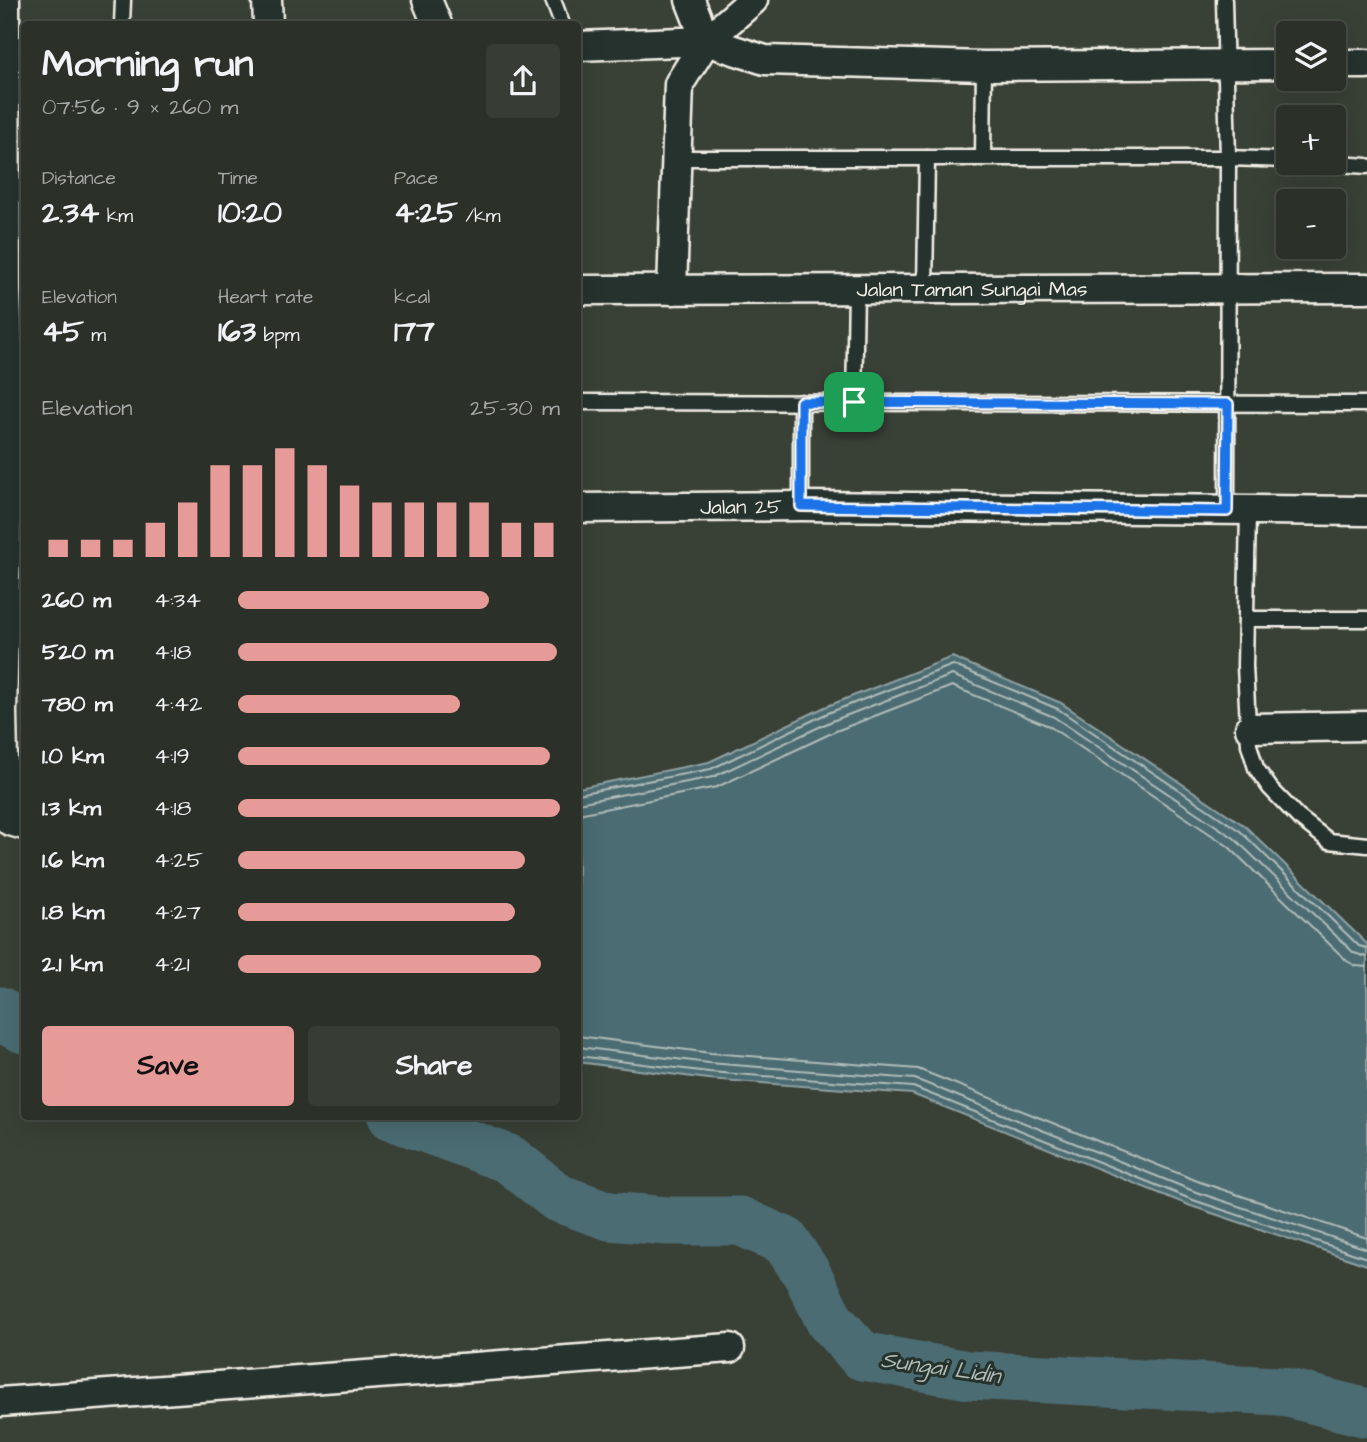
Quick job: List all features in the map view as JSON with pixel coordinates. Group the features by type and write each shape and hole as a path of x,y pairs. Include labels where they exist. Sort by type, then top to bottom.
{"street":[{"path":"5,0 11,511 2,607 1,712 4,811 10,821 21,824"},
{"path":"268,0 268,21"},
{"path":"426,0 436,21"},
{"path":"690,0 706,41"},
{"path":"672,290 679,84 706,41 753,0"},
{"path":"581,46 706,41 765,60 984,66 1276,64"},
{"path":"1346,64 1367,64"},
{"name":"Jalan Taman Sungai Mas","path":"581,290 1367,288"},
{"name":"Jalan 25","path":"581,508 801,506 1367,511"},
{"path":"1250,728 1367,726"},
{"path":"0,1402 730,1348"}],"lane":[{"path":"122,21 123,0"},
{"path":"553,0 561,21"},
{"path":"1224,0 1228,158 1228,404 1246,619 1245,666 1250,745 1256,768 1297,817 1329,841 1367,845"},
{"path":"983,158 984,66"},
{"path":"675,158 1276,160"},
{"path":"925,290 927,159"},
{"path":"1346,164 1367,166"},
{"path":"854,402 856,291"},
{"path":"581,402 1367,404"},
{"path":"801,402 801,506"},
{"path":"1246,619 1367,619"}],"water":[{"path":"952,657 1061,703 1245,826 1367,944 1367,1265 1191,1206 912,1094 708,1079 581,1062 581,787 709,762 825,707"}],"waterway":[{"name":"Sungai Lidin","path":"0,1011 5,1020 21,1028"},
{"name":"Sungai Lidin","path":"403,1120 509,1159 558,1198 609,1216 668,1221 740,1221 785,1241 807,1274 830,1321 862,1356 968,1375 1280,1391 1367,1413"}],"route":[{"path":"801,402 854,402 1228,404 1227,511 801,506 801,402"}]}
